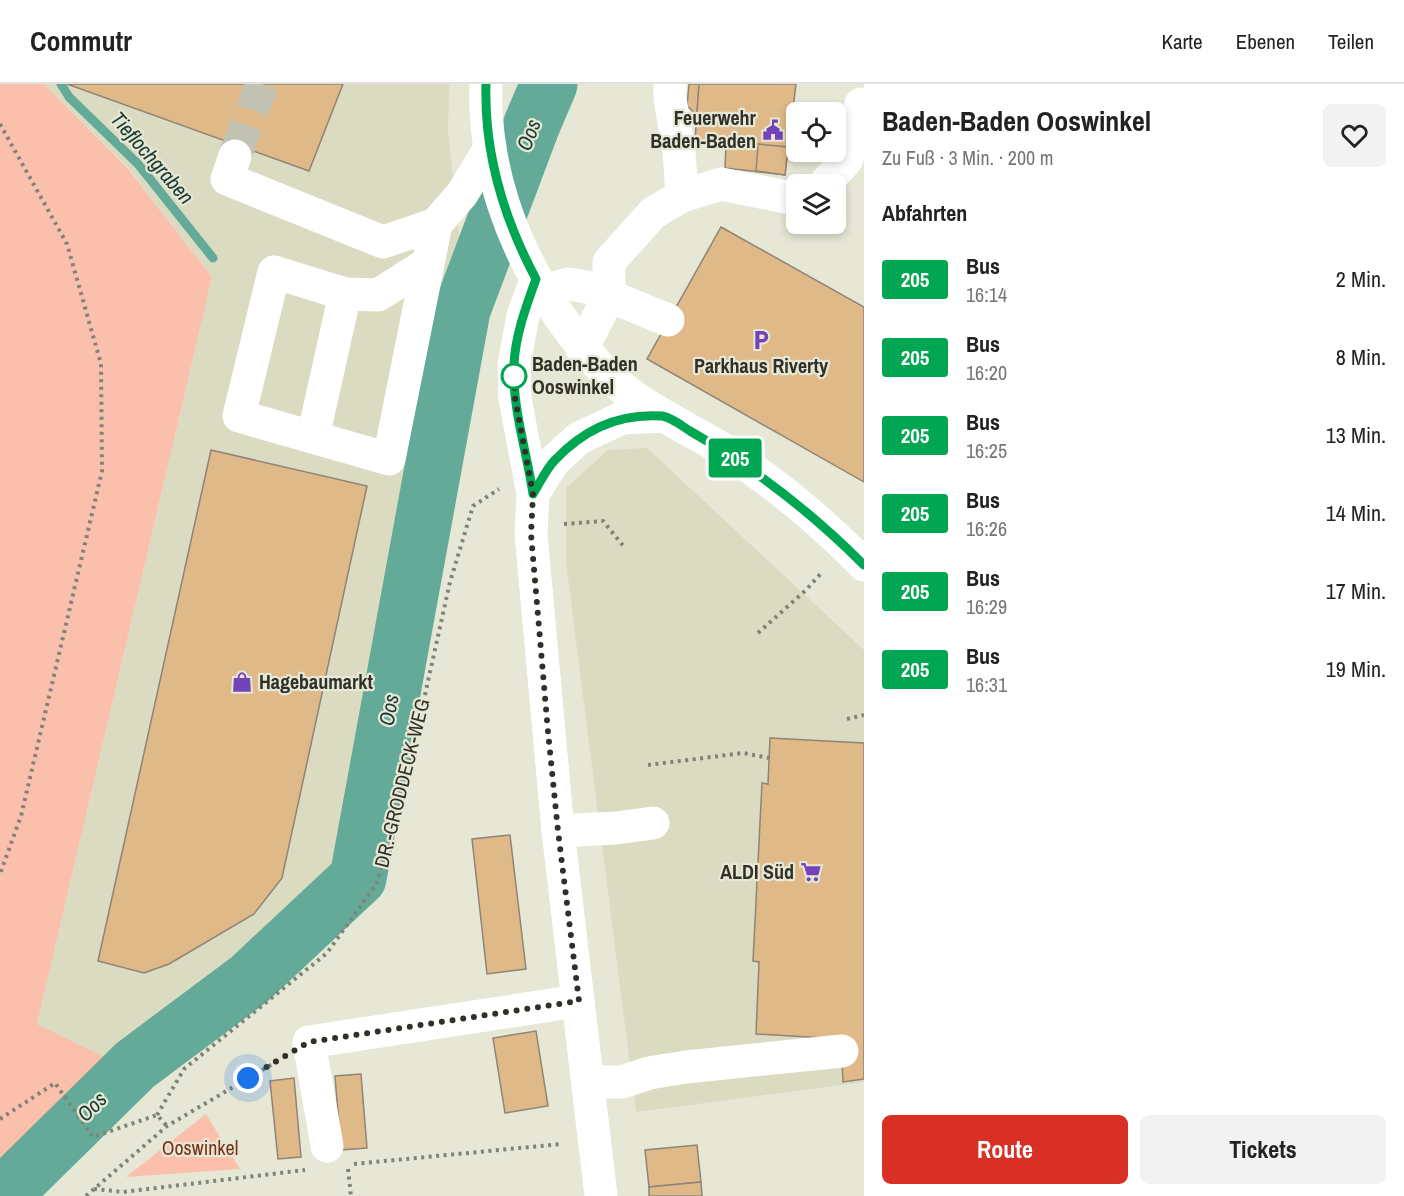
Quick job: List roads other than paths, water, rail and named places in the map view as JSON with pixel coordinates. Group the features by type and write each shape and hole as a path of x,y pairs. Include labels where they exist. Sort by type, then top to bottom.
{"street":[{"path":"486,84 490,148 505,211 534,275 582,349 622,388 724,451 771,484 818,521 864,565"},
{"path":"670,84 682,195"},
{"path":"834,174 847,159 861,104"},
{"path":"427,264 378,295 345,294 274,272 239,416 389,459 436,224 462,194 490,148"},
{"path":"235,156 226,179 383,242 436,224"},
{"path":"582,349 609,296 609,262 653,213 682,195 721,184 786,198"},
{"path":"534,275 586,287 668,320"},
{"path":"534,275 513,364 515,398 531,481 531,534 558,831 601,1196"},
{"path":"313,438 345,294"},
{"path":"531,481 579,438 622,418 664,416"},
{"path":"558,831 616,828 653,823"},
{"path":"337,1156 309,1042 579,1001"},
{"path":"588,1082 622,1082 649,1073 686,1067 842,1051"}],"waterway":[{"name":"Tieflochgraben","path":"61,84 69,97 138,164 213,258"},
{"name":"Oos","path":"2,1196 135,1065 250,979 358,878 462,310 549,84"}],"tunnel":[{"path":"235,156 262,84"}],"place":[{"name":"Feuerwehr Baden-Baden","path":"773,130"},
{"name":"Parkhaus Riverty","path":"761,340"},
{"name":"Baden-Baden Ooswinkel","path":"514,376"},
{"name":"Hagebaumarkt","path":"242,682"},
{"name":"ALDI Süd","path":"811,872"}],"park label":[{"name":"Ooswinkel","path":"200,1148"}]}
